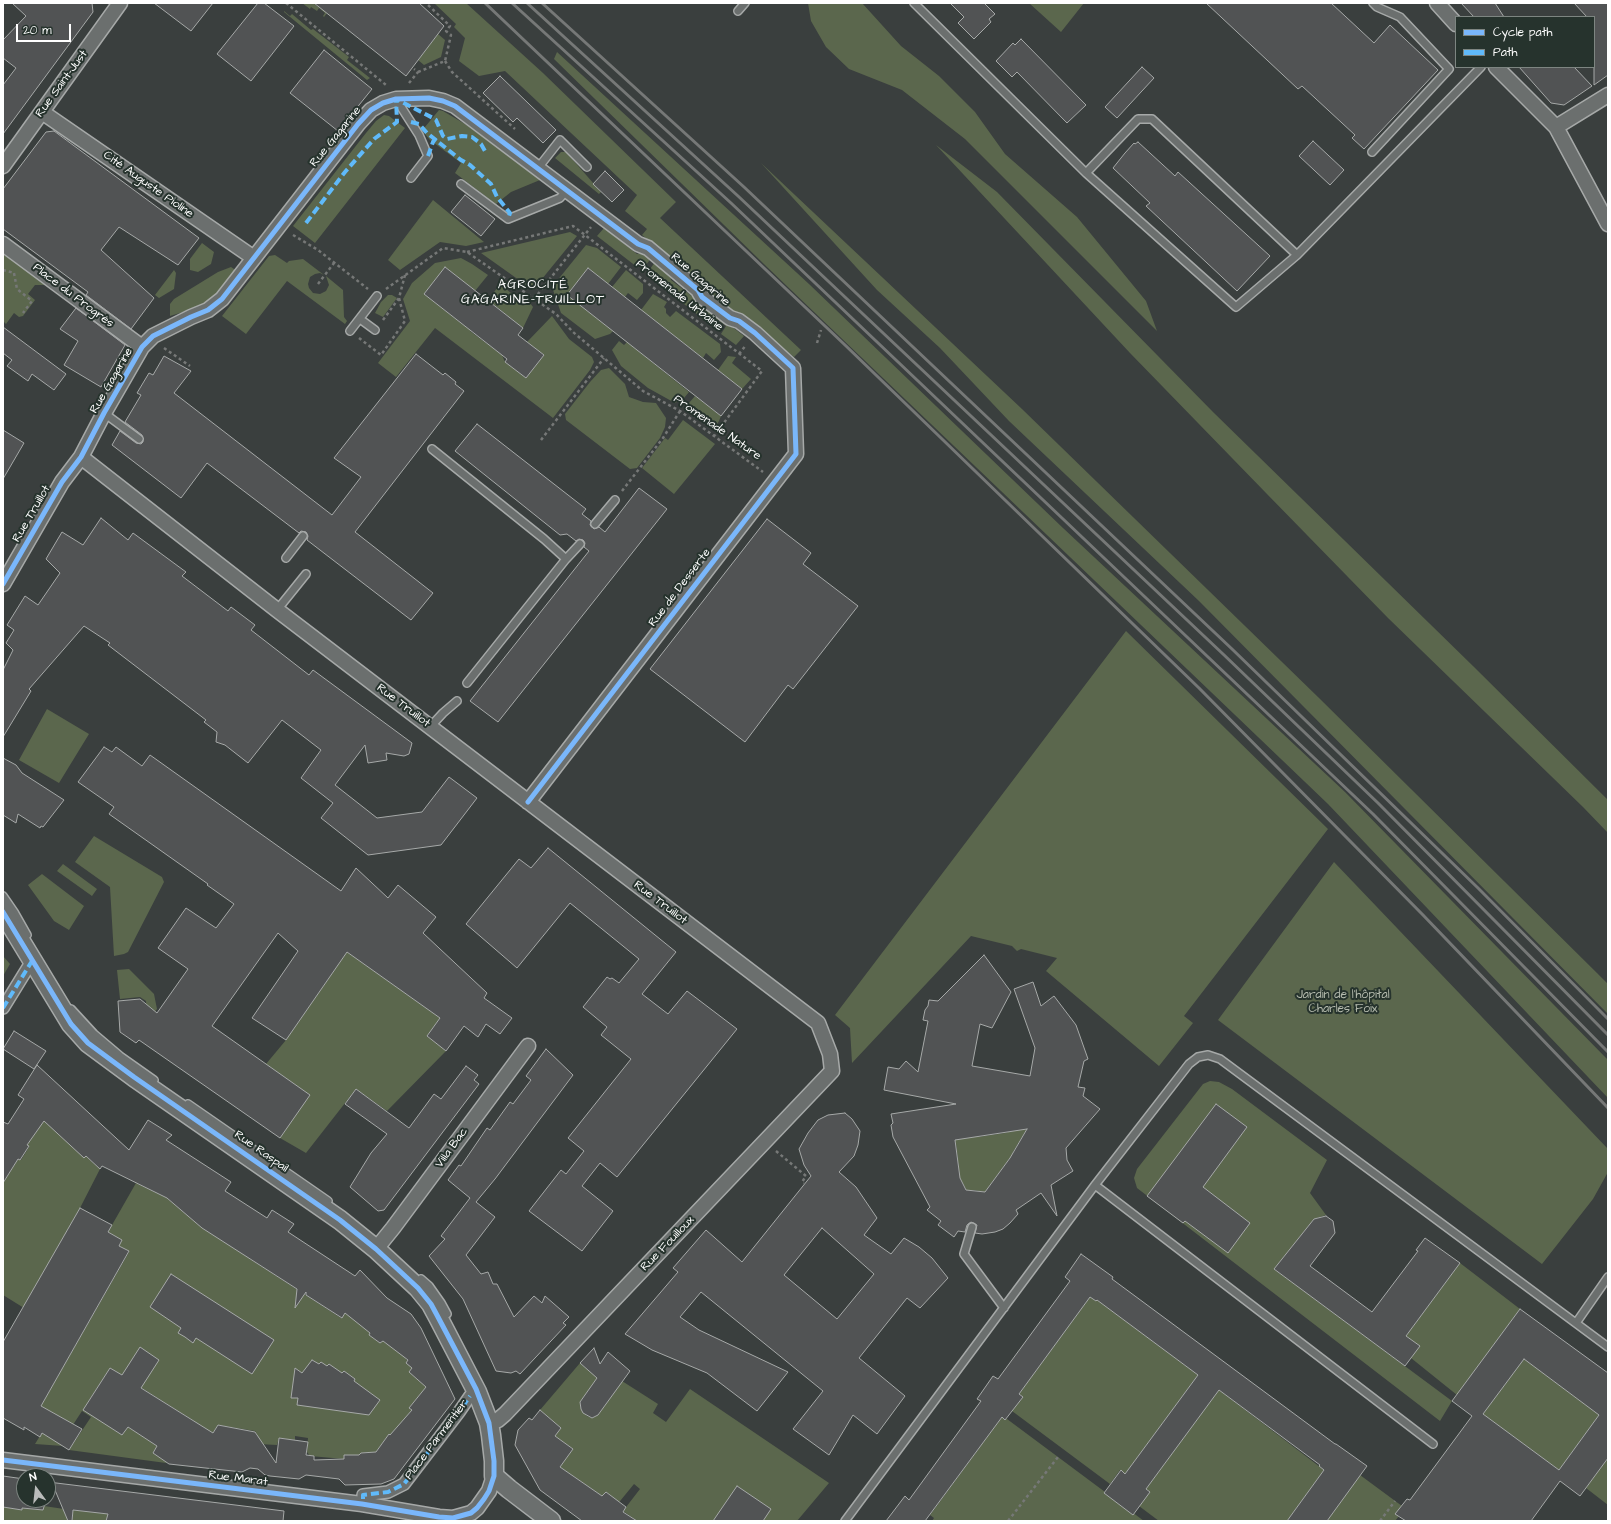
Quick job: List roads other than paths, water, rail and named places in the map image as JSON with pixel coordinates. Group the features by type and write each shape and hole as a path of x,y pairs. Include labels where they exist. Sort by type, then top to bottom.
{"street":[{"name":"Rue Saint-Just","path":"3,166 119,3"},
{"path":"1437,3 1455,23"},
{"path":"1497,68 1556,128 1608,224"},
{"path":"1556,128 1608,95"},
{"name":"Rue Gagarine","path":"81,457 104,412 142,348 153,336 208,310 222,299 358,124 371,110 383,103 412,98 430,98 455,106 638,244 648,248 674,269 680,277 698,290 702,297 730,318 739,321 755,333 793,368"},
{"name":"Cité Auguste Pioline","path":"42,112 254,258"},
{"name":"Place du Progrès","path":"3,244 142,348"},
{"name":"Rue de Desserte","path":"528,802 796,454 793,368"},
{"name":"Rue Truillot","path":"3,584 62,482 81,457 277,610 818,1023 830,1054"},
{"name":"Rue Raspail","path":"3,912 37,964 71,1024 88,1043 134,1077 340,1220 381,1246 418,1288 428,1300 489,1423 494,1461 494,1476"},
{"path":"3,1008 37,964"},
{"name":"Villa Bac","path":"381,1246 528,1046"},
{"name":"Rue Fouilloux","path":"489,1423 498,1420 505,1414 832,1071 830,1054"},
{"name":"Place Parmentier","path":"363,1499 363,1495 388,1492 404,1484 473,1392"},
{"name":"Rue Marat","path":"3,1460 362,1504 439,1517 471,1517"},
{"path":"471,1517 489,1491 494,1476 552,1521"}],"lane":[{"path":"738,12 745,3"},
{"path":"914,3 1086,173 1236,307 1297,255 1480,68"},
{"path":"1372,152 1449,68 1400,17 1377,7 1373,3"},
{"path":"1442,62 1449,57"},
{"path":"396,100 419,135 428,156 411,178"},
{"path":"1086,173 1138,119 1152,119 1297,255"},
{"path":"538,168 560,140 587,167"},
{"path":"462,184 508,219 560,198 567,190"},
{"path":"350,331 377,296"},
{"path":"360,318 375,330"},
{"path":"104,412 139,439"},
{"path":"432,449 544,539 566,559"},
{"path":"595,524 615,500"},
{"path":"286,558 303,536"},
{"path":"467,683 566,559 580,544"},
{"path":"277,610 306,574"},
{"path":"430,727 443,712 457,700"},
{"path":"3,896 30,940"},
{"path":"61,1008 71,1009 94,1034 120,1056 161,1085"},
{"path":"845,1521 1095,1185 1190,1064 1198,1057 1208,1056 1220,1060 1608,1346"},
{"path":"179,1098 336,1207"},
{"path":"1095,1185 1433,1444"},
{"path":"972,1227 964,1254 1004,1308"},
{"path":"414,1273 429,1286 441,1303 449,1320"},
{"path":"1576,1322 1608,1277"},
{"path":"465,1352 478,1379 473,1392"}],"railway":[{"path":"485,3 845,345 1199,688 1423,915 1608,1108"},
{"path":"512,3 731,203 1373,814 1608,1052"},
{"path":"527,3 738,196 1223,654 1378,803 1608,1035"},
{"path":"542,3 744,187 1232,649 1478,888 1608,1019"}],"district":[{"name":"AGROCITÉ GAGARINE-TRUILLOT","path":"533,292"}],"park label":[{"name":"Jardin de l'hôpital Charles Foix","path":"1343,1002"}]}
